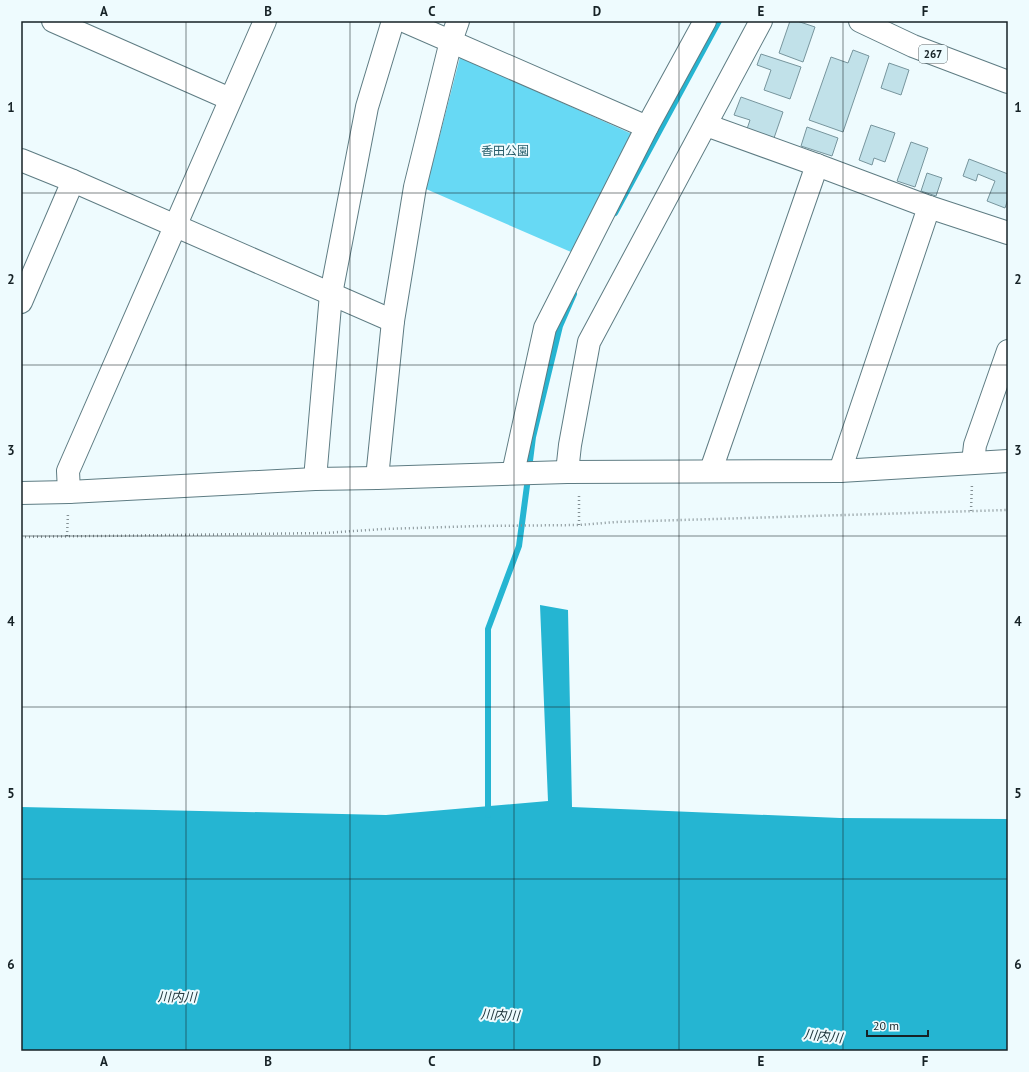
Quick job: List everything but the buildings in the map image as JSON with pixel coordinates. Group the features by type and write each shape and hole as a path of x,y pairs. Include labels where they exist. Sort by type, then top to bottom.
{"main road":[{"path":"53,21 230,99"},
{"path":"69,492 68,471 265,21"},
{"path":"315,479 332,294 367,106 392,21"},
{"path":"404,21 455,31 647,127"},
{"path":"514,473 544,328 647,127 705,21"},
{"path":"573,472 570,445 588,342 761,21"},
{"name":"267","path":"860,21 913,46 1008,82"},
{"path":"377,478 393,321 416,187 455,31"},
{"path":"706,125 929,207 1008,233"},
{"path":"21,160 73,181 393,321"},
{"path":"711,470 817,165"},
{"path":"21,302 73,181"},
{"path":"840,471 929,207"},
{"path":"973,462 974,445 1008,351"},
{"path":"21,493 69,492 315,479 514,473 711,470 840,471 1008,461"}],"path":[{"path":"971,511 973,462"},
{"path":"573,472 579,525"},
{"path":"21,537 325,533 383,529 579,525 616,522 1008,510"}],"green space":[{"name":"香田公園","path":"460,57 632,134 571,252 426,189"}],"water":[{"name":"川内川","path":"540,605 568,610 572,807 840,818 1008,819 1008,1051 21,1051 21,807 386,815 548,801"}],"waterway":[{"path":"615,213 719,21"},
{"path":"529,469 533,437 560,326 574,294"},
{"path":"488,815 488,629 519,546 528,478"}]}
